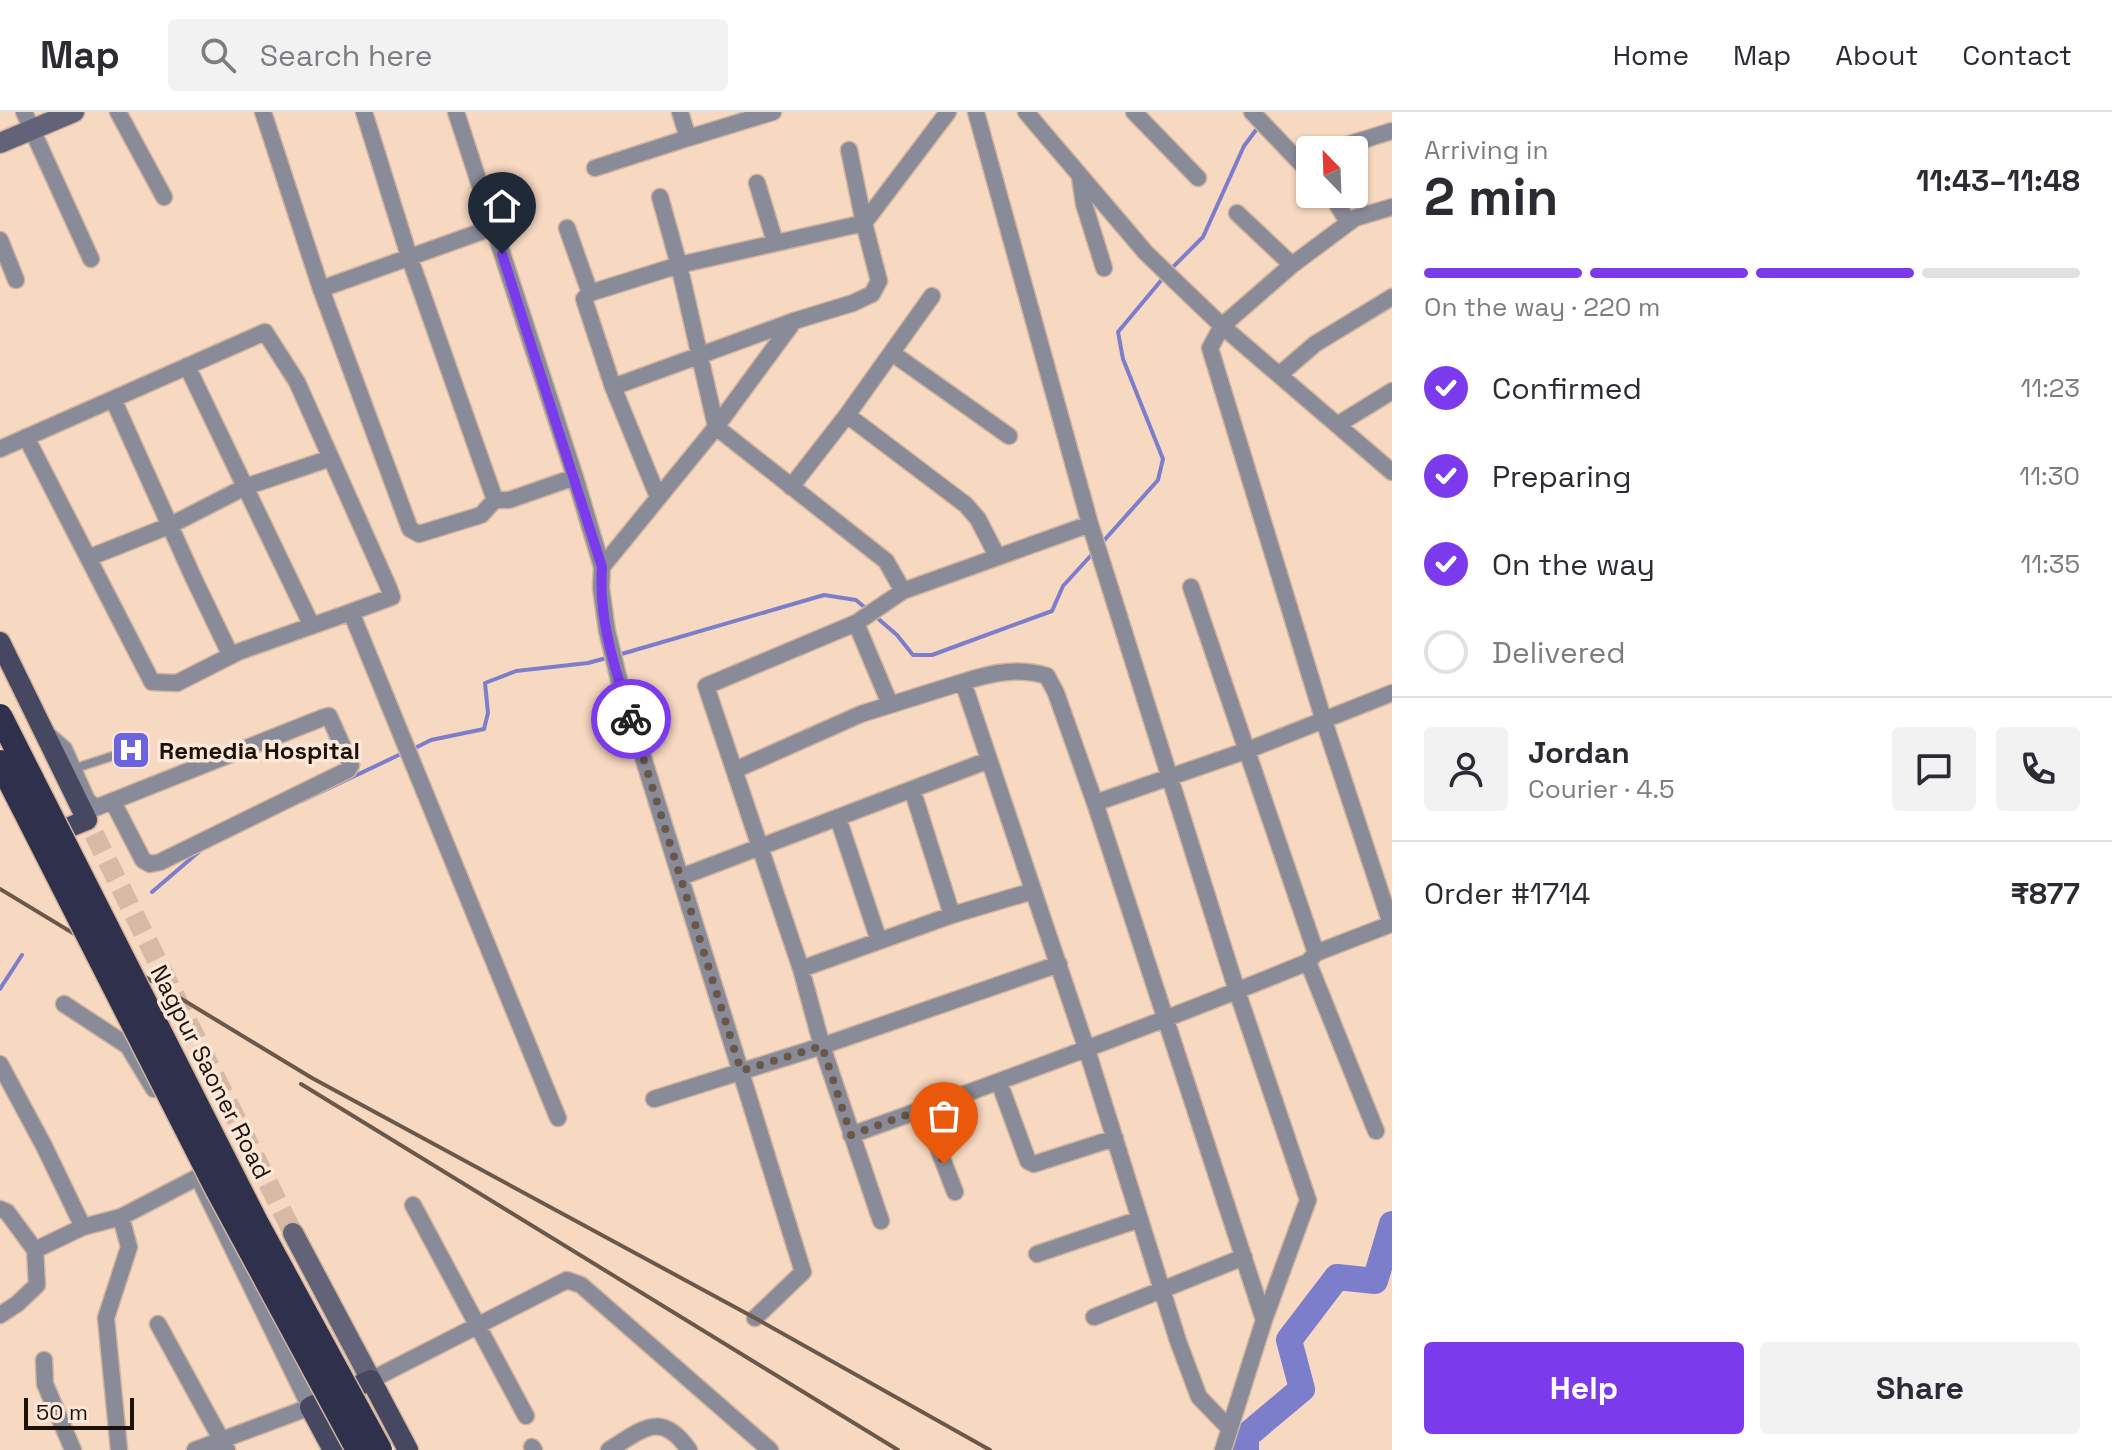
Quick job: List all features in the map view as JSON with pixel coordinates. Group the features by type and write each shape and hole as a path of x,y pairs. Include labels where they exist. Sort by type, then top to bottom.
{"highway":[{"name":"Nagpur Saoner Road","path":"0,716 256,1222 380,1450"},
{"name":"Nagpur Saoner Road","path":"0,762 216,1187 358,1450"}],"main road":[{"path":"0,642 90,827 34,841 27,837 0,786"},
{"path":"333,1450 310,1407 371,1380 408,1450"}],"street":[{"path":"0,143 28,120 74,112"},
{"path":"118,112 164,197"},
{"path":"263,112 321,289 410,529 419,534 481,515 495,500 509,500 575,477"},
{"path":"364,112 409,256 495,500"},
{"path":"456,112 602,567 601,588 607,631 619,680 803,1272 755,1318"},
{"path":"680,112 688,138"},
{"path":"595,168 773,112"},
{"path":"658,497 613,387 584,299 590,293 679,265 864,223 948,112"},
{"path":"976,112 1090,524 1237,991 1308,1200 1264,1320 1223,1450"},
{"path":"1026,112 1146,253 1222,326 1392,472"},
{"path":"1134,112 1198,178"},
{"path":"1252,113 1296,159"},
{"path":"28,120 91,259"},
{"path":"1368,138 1392,131"},
{"path":"613,387 872,294 879,281 849,150"},
{"path":"1079,175 1084,204 1104,268"},
{"path":"757,183 775,242"},
{"path":"660,197 716,427 886,561 896,596"},
{"path":"851,1135 1166,1020 1391,924 1323,718 1210,348 1222,326 1292,265 1348,222 1392,207"},
{"path":"1340,208 1348,222"},
{"path":"1237,213 1292,265"},
{"path":"321,289 494,227"},
{"path":"567,228 590,293"},
{"path":"0,240 16,280"},
{"path":"791,487 932,296"},
{"path":"1279,375 1315,344 1392,297"},
{"path":"602,567 716,427 794,321"},
{"path":"0,449 26,437 265,332 297,382 392,597 231,656 177,683 152,682 26,437"},
{"path":"892,353 1009,436"},
{"path":"187,366 312,626"},
{"path":"1337,425 1392,391"},
{"path":"113,399 231,656"},
{"path":"847,415 966,505 978,519 997,556"},
{"path":"88,558 169,526 245,487 331,458"},
{"path":"881,1221 706,686 856,623 896,596 1090,524"},
{"path":"1191,587 1248,750 1312,957 1376,1131"},
{"path":"351,612 558,1118"},
{"path":"856,623 890,704"},
{"path":"735,770 861,714 994,672 1033,671 1047,676 1095,803 1264,1320"},
{"path":"963,682 1059,964 1199,1397 1229,1428"},
{"path":"1095,803 1248,750 1392,693"},
{"path":"43,731 64,749 95,808 329,716 351,765 348,770 160,862 150,864 143,860 113,802"},
{"path":"681,877 989,760"},
{"path":"912,789 952,915"},
{"path":"838,818 879,941"},
{"path":"801,969 952,915 1033,891"},
{"path":"654,1099 822,1046 1059,964"},
{"path":"64,1004 128,1046 152,1084 310,1407 224,1445 195,1450"},
{"path":"0,1064 83,1227"},
{"path":"999,1082 1028,1161 1034,1164 1115,1138"},
{"path":"923,1109 955,1192"},
{"path":"35,1250 83,1227 121,1217 198,1177"},
{"path":"413,1205 526,1416"},
{"path":"0,1315 37,1285 35,1250 3,1210"},
{"path":"119,1450 106,1318 129,1247 121,1217"},
{"path":"1037,1254 1140,1219"},
{"path":"293,1233 371,1380 567,1280 581,1285 770,1450"},
{"path":"1094,1317 1244,1257"},
{"path":"158,1324 224,1445"},
{"path":"44,1360 45,1384 73,1450"},
{"path":"609,1450 648,1426 664,1426 678,1434 689,1450"}],"lane":[{"path":"73,769 131,750"}],"waterway":[{"path":"1170,270 1203,237 1244,146 1259,126"},
{"path":"1100,545 1158,480 1163,459 1123,359 1118,332 1164,277"},
{"path":"875,616 897,635 913,655 932,655 1052,611 1063,586 1095,551"},
{"path":"618,655 824,595 856,600 869,611"},
{"path":"411,750 431,740 484,729 488,713 485,683 516,671 588,663 610,657"},
{"path":"302,801 403,753"},
{"path":"152,892 201,850"},
{"path":"0,989 22,955"},
{"path":"1246,1450 1246,1436 1302,1389 1289,1340 1337,1277 1375,1281 1392,1224"}],"tunnel":[{"path":"94,834 293,1233"}],"railway":[{"path":"0,889 312,1078 755,1318 990,1450"},
{"path":"301,1084 898,1450"}],"way so far":[{"path":"631,719 741,1071 822,1046 851,1135 923,1109 944,1164"}],"place":[{"name":"Remedia Hospital","path":"131,750"}],"route":[{"path":"502,254 602,567 601,588 607,631 631,719"}]}
